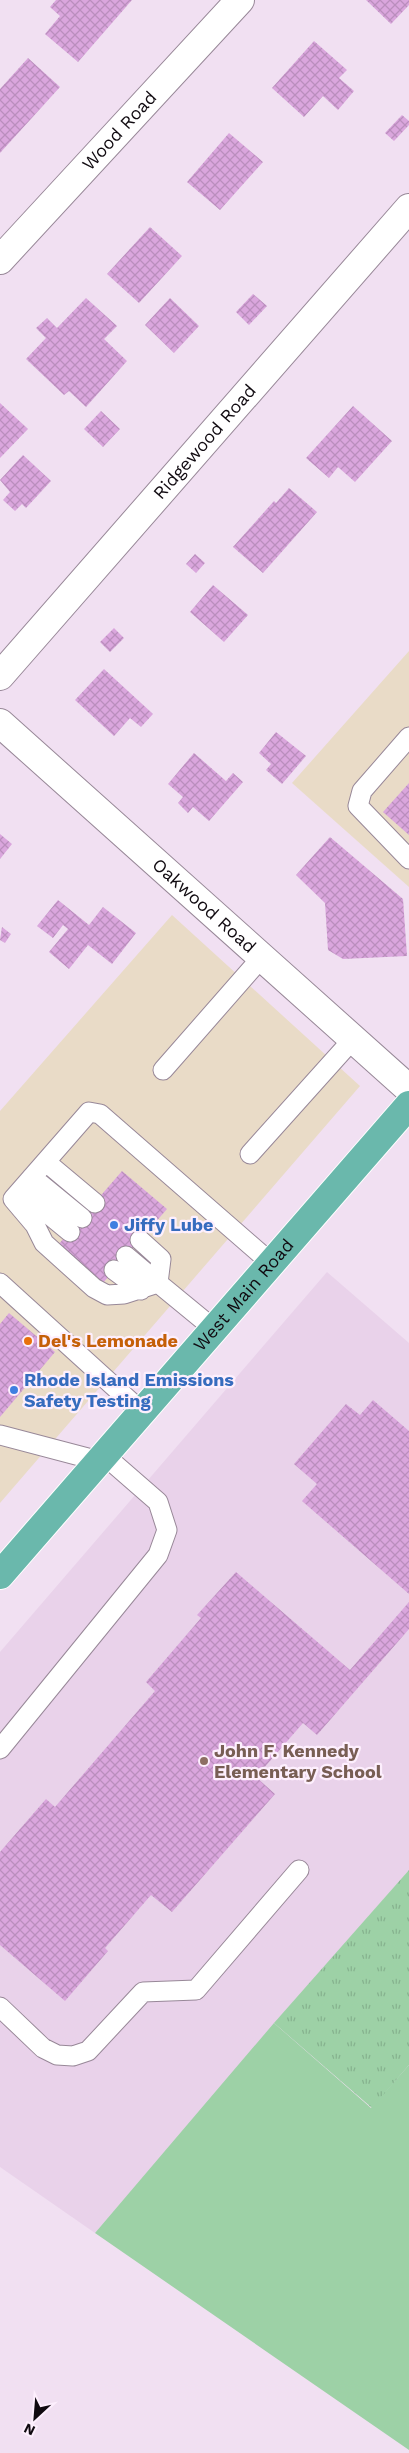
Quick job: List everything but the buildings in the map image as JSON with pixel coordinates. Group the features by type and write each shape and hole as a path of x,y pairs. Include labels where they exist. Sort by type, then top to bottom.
{"highway":[{"name":"West Main Road","path":"0,1575 409,1105"}],"street":[{"name":"Wood Road","path":"0,260 240,0"},
{"name":"Ridgewood Road","path":"0,676 409,208"},
{"name":"Oakwood Road","path":"0,723 409,1089"}],"lane":[{"path":"409,737 362,791 358,806 409,859"},
{"path":"163,1070 262,957"},
{"path":"250,1154 354,1038"},
{"path":"158,1283 141,1290 107,1295 94,1288 44,1243 35,1225 13,1199 89,1112 100,1114 271,1263"},
{"path":"46,1162 95,1202"},
{"path":"26,1184 76,1225"},
{"path":"140,1240 161,1259 158,1283"},
{"path":"141,1290 120,1263 158,1283 214,1329"},
{"path":"0,1282 142,1412"},
{"path":"0,1434 101,1458 158,1502 167,1530 158,1555 0,1749"},
{"path":"0,2007 43,2048 57,2055 73,2056 88,2051 143,1992 196,1990 299,1870"}],"shaded area":[{"path":"409,651 409,887 292,783"},
{"path":"172,915 360,1086 0,1503 0,1111"},
{"name":"John F. Kennedy Elementary School","path":"327,1272 409,1343 409,1870 95,2233 0,2167 0,1652"}],"green space":[{"path":"409,1870 409,2065 372,2108 274,2023"},
{"path":"274,2023 371,2108 409,2065 409,2450 95,2233"}],"place":[{"name":"Jiffy Lube","path":"114,1225"},
{"name":"Del's Lemonade","path":"28,1341"},
{"name":"Rhode Island Emissions Safety Testing","path":"14,1390"},
{"name":"John F. Kennedy Elementary School","path":"204,1761"}]}
